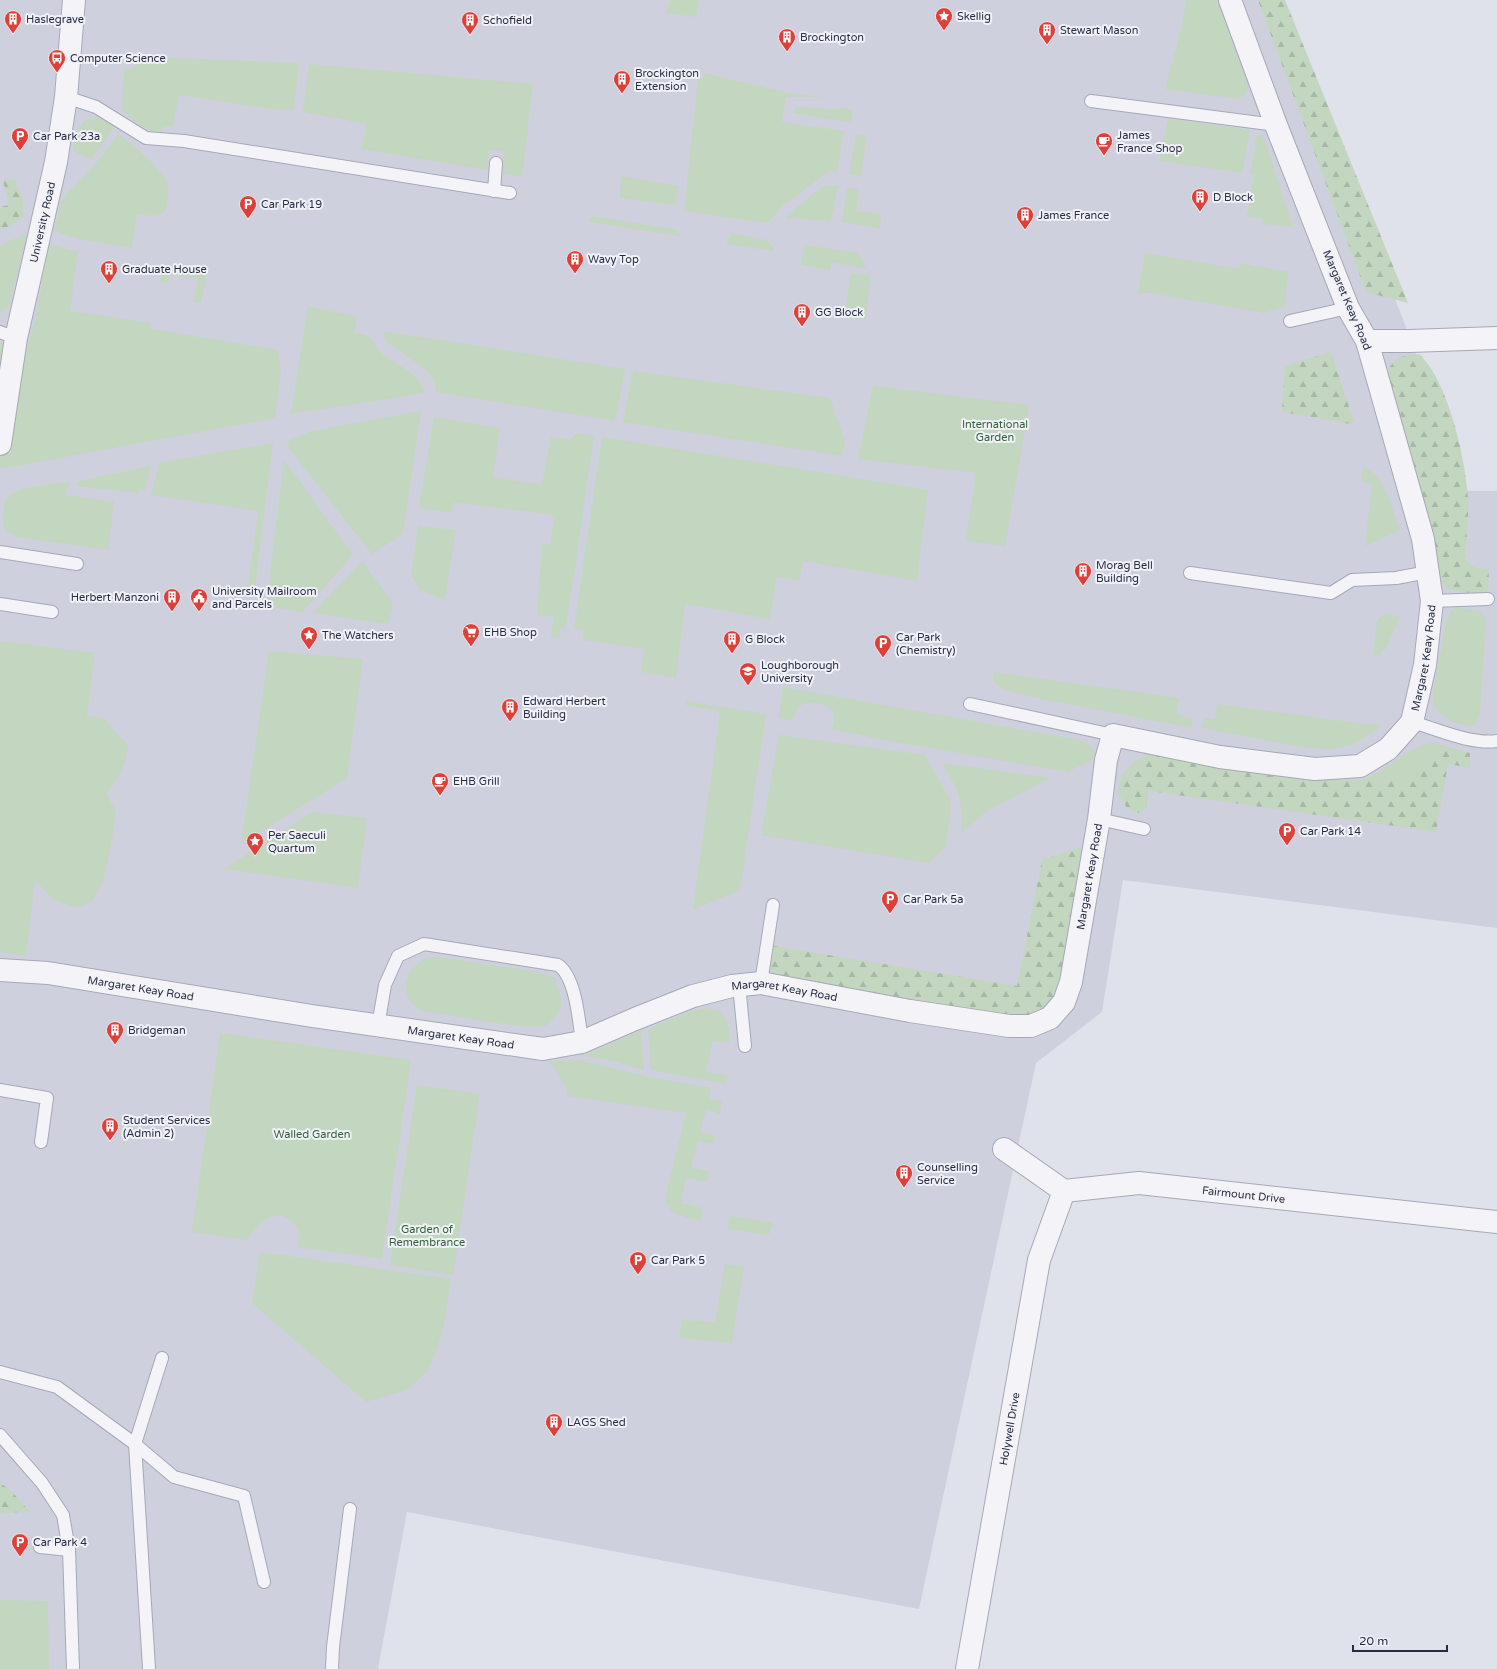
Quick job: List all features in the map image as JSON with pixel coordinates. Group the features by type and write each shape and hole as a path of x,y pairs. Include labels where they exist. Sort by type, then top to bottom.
{"street":[{"name":"University Road","path":"0,444 8,335 56,162 60,106 74,0"},
{"name":"Margaret Keay Road","path":"0,970 48,973 378,1026 543,1049 582,1042 693,996 732,986 761,982 910,1011 1009,1026 1031,1026 1050,1018 1064,1002 1071,982 1099,819 1106,760 1113,735 1220,756 1315,769 1360,766 1388,749 1412,722 1425,665 1432,601 1423,539 1366,341 1348,308 1276,125 1230,0"},
{"path":"1366,341 1497,338"},
{"path":"1004,1149 1064,1191"},
{"name":"Fairmount Drive","path":"1064,1191 1139,1183 1497,1222"},
{"name":"Holywell Drive","path":"967,1669 1039,1260 1064,1191"}],"lane":[{"path":"1091,101 1276,125"},
{"path":"60,106 96,107 146,138 199,144 510,193"},
{"path":"494,191 496,163"},
{"path":"1290,321 1348,308"},
{"path":"0,552 77,564"},
{"path":"1190,572 1331,593 1352,580 1396,578 1428,572"},
{"path":"1432,601 1488,599"},
{"path":"0,604 52,612"},
{"path":"970,704 1113,735"},
{"path":"1412,722 1471,740 1492,742"},
{"path":"1099,819 1144,828"},
{"path":"761,982 773,905"},
{"path":"378,1026 385,985 398,956 424,944 558,965 565,969 575,998 582,1042"},
{"path":"740,985 745,1046"},
{"path":"0,1090 47,1098 41,1142"},
{"path":"149,1668 135,1444 162,1358"},
{"path":"0,1372 58,1386 135,1444 174,1478 244,1496 264,1582"},
{"path":"0,1435 42,1484 63,1515 69,1550 73,1669"},
{"path":"332,1669 333,1647 350,1509"},
{"path":"40,1547 69,1550"}],"shaded area":[{"name":"Loughborough University","path":"0,0 1282,0 1468,491 1497,491 1497,928 1123,880 1102,1012 1036,1063 919,1609 407,1512 378,1669 0,1669"}],"green space":[{"path":"670,0 700,0 696,17 666,13"},
{"path":"1186,0 1218,0 1248,86 1245,94 1238,99 1165,89 1181,30"},
{"path":"1258,0 1285,0 1408,303 1366,292"},
{"path":"148,57 299,63 294,110 272,109 179,95 173,126 163,127 161,134 149,130 131,118 122,109 124,69 133,68"},
{"path":"309,64 533,84 522,177 502,173 504,151 489,150 487,170 361,149 367,124 303,112"},
{"path":"704,73 788,93 824,97 786,97 782,122 844,131 837,172 828,172 782,206 768,223 684,211 698,79 703,79"},
{"path":"796,107 832,109 844,108 853,111 851,123 793,113"},
{"path":"91,118 101,119 116,126 91,159 73,151 80,127 86,120"},
{"path":"1168,119 1250,130 1242,173 1159,161"},
{"path":"118,134 154,164 165,179 168,185 166,210 159,215 149,216 137,214 132,248 83,240 54,231 62,200 97,162"},
{"path":"856,135 867,136 861,176 849,174"},
{"path":"1263,135 1293,227 1263,224 1264,219 1247,216 1254,175 1250,174 1257,136"},
{"path":"621,176 679,186 675,205 620,198"},
{"path":"15,179 23,201 23,217 7,227 0,228 0,207 9,205 3,181"},
{"path":"838,185 831,221 785,218 814,193 825,186"},
{"path":"847,188 859,189 856,211 881,214 880,229 842,222"},
{"path":"592,216 677,230 681,236 588,222"},
{"path":"733,234 767,240 774,248 773,251 727,244 728,238"},
{"path":"24,235 31,235 19,266 9,306 5,311 0,312 0,245"},
{"path":"49,244 78,252 70,311 151,323 150,329 278,350 281,373 275,418 0,468 0,343 27,349 37,312"},
{"path":"804,245 858,253 867,269 832,262 830,270 801,265"},
{"path":"1145,253 1239,269 1240,263 1288,272 1285,306 1264,313 1151,293 1138,293"},
{"path":"163,264 208,271 201,303 193,302 198,279 170,275 168,284 160,282"},
{"path":"851,273 871,276 865,320 844,317"},
{"path":"308,306 357,317 354,332 368,336 379,351 406,369 418,380 425,393 291,414"},
{"path":"383,331 625,369 615,421 436,392 435,381 424,368 386,341"},
{"path":"1331,352 1354,422 1350,424 1282,412 1285,366"},
{"path":"1419,354 1439,382 1454,422 1467,482 1468,521 1465,559 1476,567 1489,569 1488,593 1469,593 1447,589 1440,580 1388,384 1390,366 1400,357"},
{"path":"633,371 830,398 845,441 842,456 623,422"},
{"name":"International Garden","path":"873,386 1029,405 1005,546 966,541 976,473 858,459"},
{"path":"421,411 403,534 372,554 288,447 289,440 312,431"},
{"path":"434,417 500,428 493,477 542,485 551,437 569,440 577,433 594,436 566,629 560,628 560,638 551,636 554,617 537,615 542,544 550,545 554,515 454,502 452,513 419,508"},
{"path":"602,437 928,490 917,581 803,561 799,581 777,577 770,619 685,604 676,678 641,672 644,649 582,640 584,630 574,629"},
{"path":"273,443 254,595 247,595 258,511 151,495 159,463"},
{"path":"284,460 353,555 302,612 266,606"},
{"path":"151,466 145,490 140,489 138,493 76,486 79,481"},
{"path":"1363,467 1370,470 1377,476 1382,484 1391,503 1400,530 1365,546 1372,484 1361,482"},
{"path":"69,482 66,495 114,502 108,550 17,537 5,531 3,522 4,507 7,498 10,495 30,487"},
{"path":"418,526 456,530 445,600 420,590 411,575"},
{"path":"362,561 393,604 388,624 313,613"},
{"path":"1457,607 1481,612 1486,620 1480,714 1474,726 1456,723 1444,717 1433,702 1433,692 1446,623 1450,612"},
{"path":"1386,613 1400,617 1385,650 1381,650 1381,656 1373,656 1377,621"},
{"path":"0,641 95,653 87,716 104,718 128,745 126,759 121,771 115,783 106,794 116,811 103,882 92,902 77,908 54,900 35,880 26,956 0,952"},
{"path":"269,651 363,659 347,778 241,844"},
{"path":"993,672 1180,698 1176,714 1193,719 1191,728 1041,699 1003,689 996,684 993,679"},
{"path":"783,687 1079,740 1091,747 1097,757 1068,772 884,740 832,729 834,717 832,711 825,705 814,703 800,706 796,710 792,721 779,718"},
{"path":"685,701 766,714 740,890 693,910 720,711 685,705"},
{"path":"1217,704 1381,725 1374,732 1351,745 1332,749 1300,747 1202,728 1205,718 1215,719"},
{"path":"779,735 925,755 948,796 951,806 946,847 928,863 761,835"},
{"path":"1434,742 1444,746 1422,771 1392,781 1359,781 1379,772 1412,750"},
{"path":"1444,746 1470,753 1470,768 1448,764 1436,832 1149,791 1146,808 1139,813 1127,808 1118,793 1121,776 1135,761 1150,754 1313,779 1392,781 1422,771"},
{"path":"942,763 1051,778 987,811 961,833 962,813 959,796 953,781"},
{"path":"312,812 367,818 358,888 224,869"},
{"path":"1089,845 1057,997 1046,1009 1031,1018 1004,1019 769,977 774,946 1017,986 1042,860"},
{"path":"438,957 535,971 554,978 559,989 561,1000 559,1011 547,1025 537,1027 506,1024 423,1011 415,1006 410,1000 406,985 408,977 411,970 417,964 427,958"},
{"path":"704,1008 717,1010 724,1016 728,1025 730,1034 729,1043 713,1041 706,1072 728,1076 726,1084 651,1070 648,1029 692,1011"},
{"path":"641,1031 644,1070 610,1060 583,1056"},
{"name":"Walled Garden","path":"220,1033 411,1060 382,1259 297,1247 299,1236 297,1228 294,1224 280,1215 264,1220 260,1223 248,1240 192,1232"},
{"path":"578,1060 650,1077 711,1088 709,1099 722,1101 720,1114 706,1110 700,1132 715,1136 714,1144 698,1141 691,1167 709,1171 707,1182 686,1178 681,1203 702,1208 701,1221 687,1218 673,1212 669,1208 666,1201 667,1190 686,1113 567,1096 566,1087 550,1061"},
{"name":"Garden of Remembrance","path":"417,1085 480,1094 453,1275 390,1265"},
{"path":"732,1216 773,1223 770,1233 767,1235 729,1229 729,1218"},
{"path":"260,1252 451,1279 444,1324 437,1350 428,1371 407,1390 366,1402 252,1303"},
{"path":"725,1264 744,1267 732,1343 679,1338 682,1320 715,1322"},
{"path":"0,1482 15,1495 30,1512 0,1513"},
{"path":"0,1600 48,1601 49,1669 0,1669"}],"place":[{"name":"Skellig","path":"944,31"},
{"name":"Haslegrave","path":"13,34"},
{"name":"Schofield","path":"470,35"},
{"name":"Stewart Mason","path":"1047,45"},
{"name":"Brockington","path":"787,52"},
{"name":"Computer Science","path":"57,73"},
{"name":"Brockington Extension","path":"622,94"},
{"name":"Car Park 23a","path":"20,151"},
{"name":"James France Shop","path":"1104,156"},
{"name":"D Block","path":"1200,212"},
{"name":"Car Park 19","path":"248,219"},
{"name":"James France","path":"1025,230"},
{"name":"Wavy Top","path":"575,274"},
{"name":"Graduate House","path":"109,284"},
{"name":"GG Block","path":"802,327"},
{"name":"Morag Bell Building","path":"1083,586"},
{"name":"Herbert Manzoni","path":"172,612"},
{"name":"University Mailroom and Parcels","path":"199,612"},
{"name":"EHB Shop","path":"471,647"},
{"name":"The Watchers","path":"309,650"},
{"name":"G Block","path":"732,654"},
{"name":"Car Park (Chemistry)","path":"883,658"},
{"name":"Loughborough University","path":"748,686"},
{"name":"Edward Herbert Building","path":"510,722"},
{"name":"EHB Grill","path":"440,796"},
{"name":"Car Park 14","path":"1287,846"},
{"name":"Per Saeculi Quartum","path":"255,856"},
{"name":"Car Park 5a","path":"890,914"},
{"name":"Bridgeman","path":"115,1045"},
{"name":"Student Services (Admin 2)","path":"110,1141"},
{"name":"Counselling Service","path":"904,1188"},
{"name":"Car Park 5","path":"638,1275"},
{"name":"LAGS Shed","path":"554,1437"},
{"name":"Car Park 4","path":"20,1557"}]}
